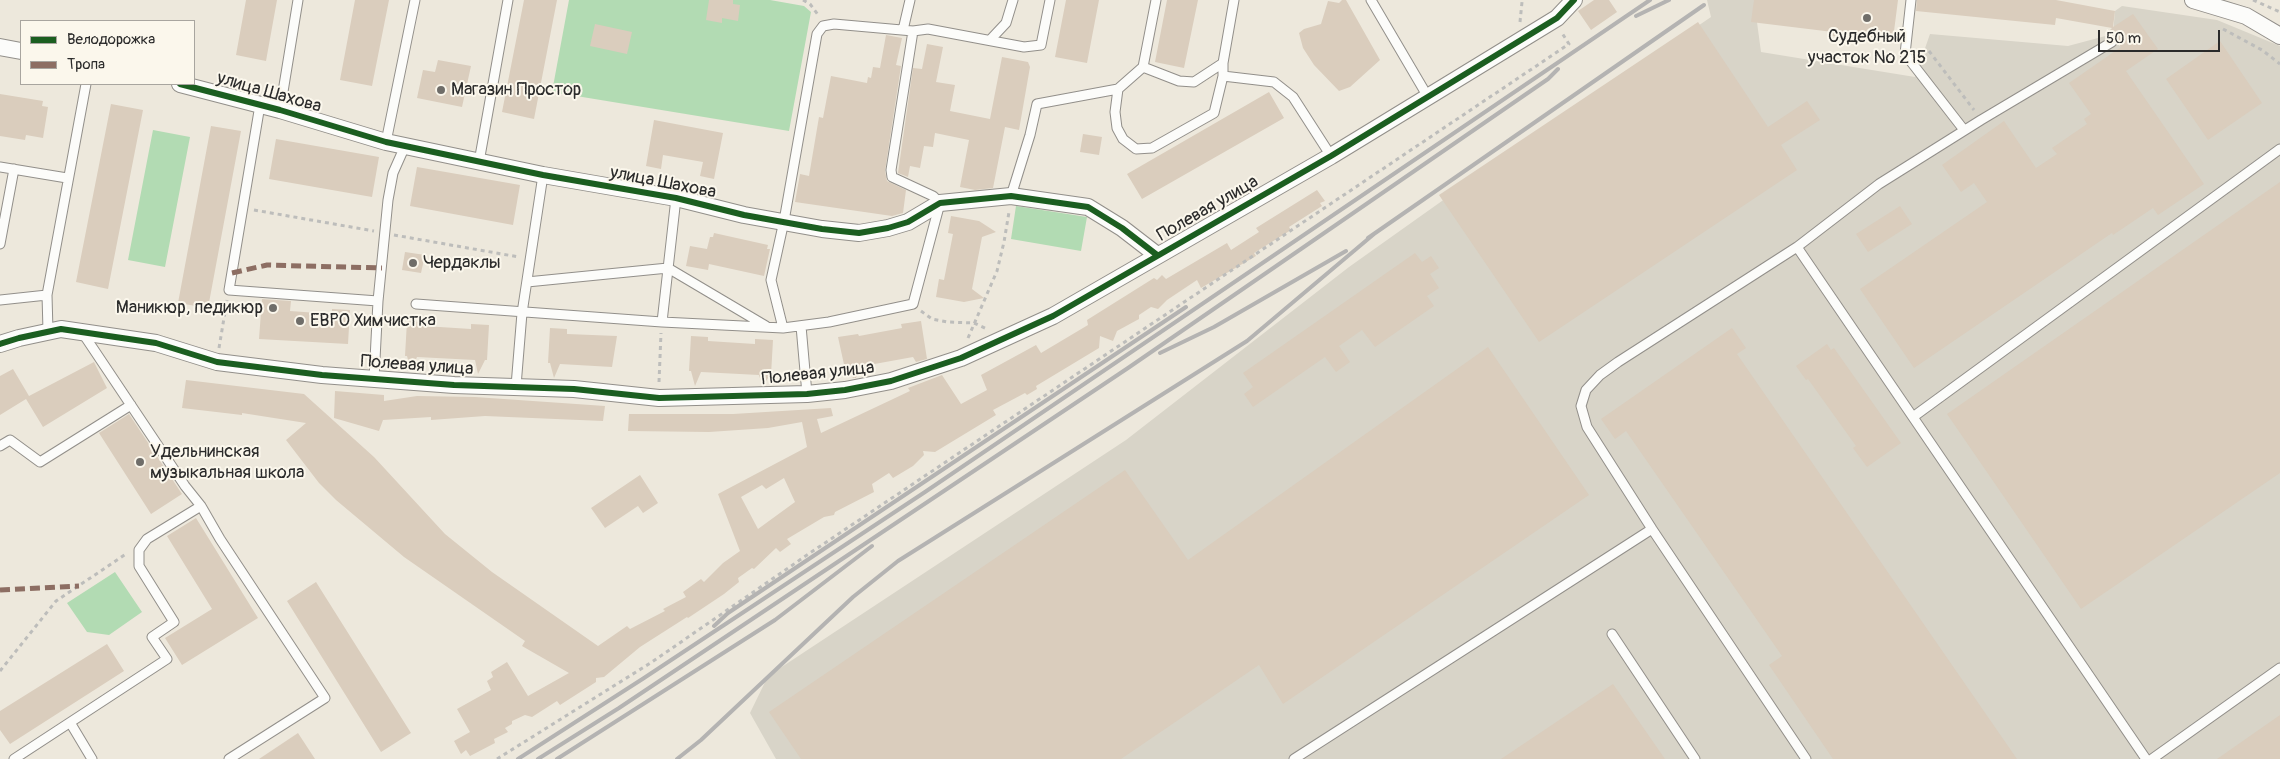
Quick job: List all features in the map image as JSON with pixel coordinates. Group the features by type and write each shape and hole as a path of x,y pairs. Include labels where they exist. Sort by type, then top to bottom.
{"street":[{"name":"Полевая улица","path":"0,344 61,329 156,343 217,362 322,375 454,385 574,389 659,398 807,394 845,390 891,381 961,358 1053,316 1331,156 1557,18 1574,0"},
{"path":"2193,0 2246,16 2280,36"},
{"path":"0,47 20,51"},
{"name":"улица Шахова","path":"184,85 280,110 386,142 544,176 676,198 744,216 784,221 822,229 859,233 908,222 940,204 1011,196 1088,207 1122,228 1157,255"}],"lane":[{"path":"280,110 298,0"},
{"path":"386,142 415,0"},
{"path":"479,162 508,0"},
{"path":"903,30 910,0"},
{"path":"990,40 1006,23 1013,0"},
{"path":"783,328 771,280 784,221 817,34 823,26 834,24 913,31 928,29 1024,47 1041,45 1050,0"},
{"path":"1011,196 1037,104 1118,89 1142,67 1156,0"},
{"path":"1118,89 1115,112 1117,128 1123,139 1136,149 1152,148 1214,113 1223,76 1223,63 1234,0"},
{"path":"1371,0 1428,97"},
{"path":"1911,0 1905,54 1964,130"},
{"path":"416,304 522,313 783,328 913,304 940,204 934,196 892,177 891,170 913,31"},
{"path":"1806,759 1587,427 1581,406 1586,390 1600,375 1618,362 1798,246 1879,184 1964,130 2112,42"},
{"path":"1142,67 1179,82 1194,82 1223,63"},
{"path":"1223,76 1274,82 1293,96 1331,156"},
{"path":"48,331 47,295 67,178 86,85"},
{"path":"260,105 229,290 378,301"},
{"path":"374,379 378,301 388,200 393,173 404,146"},
{"path":"1913,417 2280,149"},
{"path":"0,167 67,178"},
{"path":"0,244 14,170"},
{"path":"516,386 522,313 544,176"},
{"path":"662,322 676,198"},
{"path":"1798,246 2146,759"},
{"path":"527,282 668,268 768,327"},
{"path":"0,300 47,295"},
{"path":"801,326 807,394"},
{"path":"82,331 185,486 201,506 220,539 325,698 230,759"},
{"path":"0,446 10,440 40,462 131,405"},
{"path":"14,759 167,659 152,637 174,622 139,566 139,550 144,542 201,506"},
{"path":"1294,759 1652,528"},
{"path":"1612,634 1695,759"},
{"path":"2152,759 2280,668"},
{"path":"70,724 92,759"}],"path":[{"path":"803,0 810,4 823,26"},
{"path":"2253,0 2280,12"},
{"path":"497,759 652,662 815,550 1569,44 1557,26 1557,18"},
{"path":"2223,29 2262,50 2280,64"},
{"path":"1929,51 1981,120"},
{"path":"961,358 997,271 1004,242 1011,196"},
{"path":"217,362 229,290"},
{"path":"913,304 932,319 947,322 974,323 1006,338"},
{"path":"659,398 662,322"},
{"path":"0,671 56,601 144,542"}],"shaded area":[{"path":"1707,0 1754,0 1761,52 1915,77 1930,34 2068,46 2113,34 2115,11 2122,6 2217,20 2280,46 2280,759 776,759 750,713 768,676 1126,440 1349,267 1456,191 1711,17"}],"green space":[{"path":"569,0 770,0 804,6 811,12 789,131 552,92"},
{"path":"153,130 190,137 165,267 128,260"},
{"path":"1016,206 1087,217 1081,251 1011,239"},
{"path":"115,572 142,612 109,635 87,632 67,603"}],"building":[{"path":"246,0 277,0 266,61 236,55"},
{"path":"355,0 389,0 372,86 340,80"},
{"path":"524,0 557,0 534,119 502,112"},
{"path":"709,0 733,0 733,4 740,5 738,21 722,18 722,23 706,20"},
{"path":"1066,0 1099,0 1087,63 1055,57"},
{"path":"1167,0 1198,0 1184,68 1155,62"},
{"path":"1342,0 1346,0 1380,60 1350,87 1339,91 1314,65 1303,48 1299,33 1304,29 1321,24 1328,1 1339,3"},
{"path":"1594,0 1609,0 1617,12 1591,30 1578,11"},
{"path":"1754,0 1898,0 1893,39 1855,35 1855,39 1832,36 1833,32 1751,22"},
{"path":"1917,0 2056,0 2115,11 2113,27 2133,14 2158,49 2126,71 2204,184 2158,215 2153,208 2113,235 2112,233 1914,368 1860,289 1987,202 1974,183 1961,192 1942,165 2004,121 2036,168 2057,154 2052,148 2087,124 2084,119 2091,114 2069,83 2121,47 2110,30 2112,28 2056,18 2055,25 1916,11"},
{"path":"1698,22 1768,127 1807,101 1820,120 1781,145 1797,170 1539,342 1439,195"},
{"path":"595,24 632,32 627,54 590,46"},
{"path":"886,35 902,38 896,65 901,66 885,171 887,181 906,190 903,213 892,216 795,202 800,174 809,176 819,117 823,118 831,76 867,83 868,77 871,78 873,67 880,68"},
{"path":"2220,41 2262,103 2208,140 2166,79"},
{"path":"927,44 943,47 936,82 955,85 950,111 990,119 1002,57 1028,62 1030,67 1019,130 1005,127 993,188 975,190 960,187 969,140 935,133 933,147 924,146 920,168 910,166 908,177 898,173 913,68 922,69"},
{"path":"438,60 471,66 462,107 417,98 423,70 435,72"},
{"path":"1269,92 1284,118 1142,199 1127,174"},
{"path":"0,94 43,101 42,106 48,107 43,138 26,135 25,140 0,136"},
{"path":"111,104 143,110 108,289 76,282"},
{"path":"654,120 723,133 714,179 700,176 703,162 663,155 661,169 646,166"},
{"path":"211,126 241,131 208,308 178,303"},
{"path":"1083,134 1102,137 1099,155 1080,152"},
{"path":"276,139 379,157 372,197 269,179"},
{"path":"417,167 520,185 513,225 410,206"},
{"path":"2280,182 2280,473 2081,609 1947,414"},
{"path":"1317,190 1325,201 1320,203 1322,206 1289,227 1291,230 1254,253 1256,256 1201,288 1197,280 1167,300 1158,309 1151,307 1139,315 1139,319 1117,331 1113,341 1100,336 1099,348 1036,386 1037,389 1027,395 1025,393 993,410 996,415 935,452 923,451 924,455 913,466 893,478 889,473 872,484 874,492 835,512 834,515 824,517 787,539 791,544 780,552 776,548 754,569 752,568 738,578 739,582 724,594 640,647 604,677 596,678 596,682 560,705 557,701 532,717 525,715 512,721 512,724 505,728 508,732 494,739 495,743 470,756 466,750 461,754 454,741 470,732 457,709 491,690 487,681 493,677 491,672 507,662 528,696 569,673 522,646 525,641 404,557 336,500 319,483 286,440 306,423 242,413 242,415 182,408 186,380 304,394 374,457 445,534 492,572 598,646 627,626 630,629 665,611 663,609 686,597 683,592 701,579 704,582 723,563 740,551 718,494 807,447 802,422 768,428 709,432 628,431 629,414 733,414 831,408 833,416 817,419 821,433 910,391 908,388 942,375 961,404 987,390 981,375 1036,345 1041,353 1088,325 1087,320 1154,278 1157,280 1162,275 1166,279 1227,243 1231,250 1259,232 1256,228","holes":["784,478 795,502 758,529 741,497 762,485 766,489"]},
{"path":"1900,206 1912,224 1868,252 1856,234"},
{"path":"951,216 979,221 996,232 982,237 972,289 984,298 964,302 936,297 939,279 944,280 953,234 948,233"},
{"path":"714,233 768,245 767,249 770,249 764,276 709,264 708,270 686,266 690,246 707,249 710,237 713,237"},
{"name":"Чердаклы","path":"405,252 425,255 421,273 402,270"},
{"path":"1415,253 1422,262 1431,256 1439,268 1430,274 1439,288 1427,296 1434,306 1375,347 1362,330 1339,346 1350,362 1336,372 1325,357 1253,407 1244,394 1253,387 1243,373"},
{"path":"262,299 291,301 290,311 332,314 332,309 350,310 348,344 259,339"},
{"path":"407,321 424,322 424,326 471,329 471,324 489,325 487,360 485,360 478,374 475,360 417,357 411,371 407,356 405,356"},
{"path":"921,321 927,359 916,362 913,357 858,367 856,378 853,378 847,368 845,369 838,337 858,334 859,336 902,328 901,324"},
{"path":"550,328 567,329 567,334 617,336 612,367 560,364 554,378 550,363 548,363"},
{"path":"1732,328 1746,348 1737,354 2017,759 1833,759 1769,665 1782,656 1626,431 1615,439 1601,419"},
{"path":"691,336 708,337 708,341 755,344 755,339 773,340 771,375 762,385 759,375 701,372 695,386 691,371 689,371"},
{"path":"1827,344 1831,350 1834,348 1901,443 1867,467 1853,448 1856,446 1808,379 1806,380 1796,366"},
{"path":"1488,347 1589,495 1283,704 1259,665 1121,759 801,759 769,712 1125,470 1188,560"},
{"path":"94,362 107,388 43,427 26,399 0,415 0,376 13,369 29,396"},
{"path":"335,391 384,395 384,401 417,396 475,397 605,406 603,421 485,416 431,420 431,417 383,420 379,431 334,418"},
{"name":"Удельнинская музыкальная школа","path":"129,414 182,494 151,514 99,433"},
{"path":"640,475 658,503 643,513 638,506 605,528 591,508"},
{"path":"196,518 258,618 182,665 165,638 212,609 167,536"},
{"path":"316,582 411,733 381,752 287,601"},
{"path":"107,644 124,671 10,744 0,730 0,711"},
{"path":"1613,684 1665,759 1501,759"},
{"path":"2280,715 2280,759 2217,759"},
{"path":"298,733 315,759 259,759"}],"railway":[{"path":"518,759 925,492 1650,0"},
{"path":"1636,16 1669,0"},
{"path":"1368,238 1704,5"},
{"path":"538,759 619,708 1128,368 1548,79 1558,69"},
{"path":"677,759 701,740 853,597 898,561 1247,341 1374,234"},
{"path":"1160,353 1214,327 1346,251"},
{"path":"714,626 728,613 1186,307"},
{"path":"557,759 775,620 872,546"}],"marked path":[{"path":"232,273 267,265 382,268"},
{"path":"0,590 79,586"}],"cycle path":[{"path":"0,344 61,329 156,343 217,362 322,375 454,385 574,389 659,398 807,394 845,390 891,381 961,358 1053,316 1331,156 1557,18 1574,0"},
{"path":"184,85 280,110 386,142 543,175 676,198 744,215 822,229 859,233 888,228 908,222 940,203 1011,196 1088,207 1122,228 1157,255"}],"place":[{"name":"Судебный участок № 215","path":"1867,18"},
{"name":"Магазин Простор","path":"441,90"},
{"name":"Чердаклы","path":"413,263"},
{"name":"Маникюр, педикюр","path":"273,308"},
{"name":"ЕВРО Химчистка","path":"300,321"},
{"name":"Удельнинская музыкальная школа","path":"140,462"}]}
